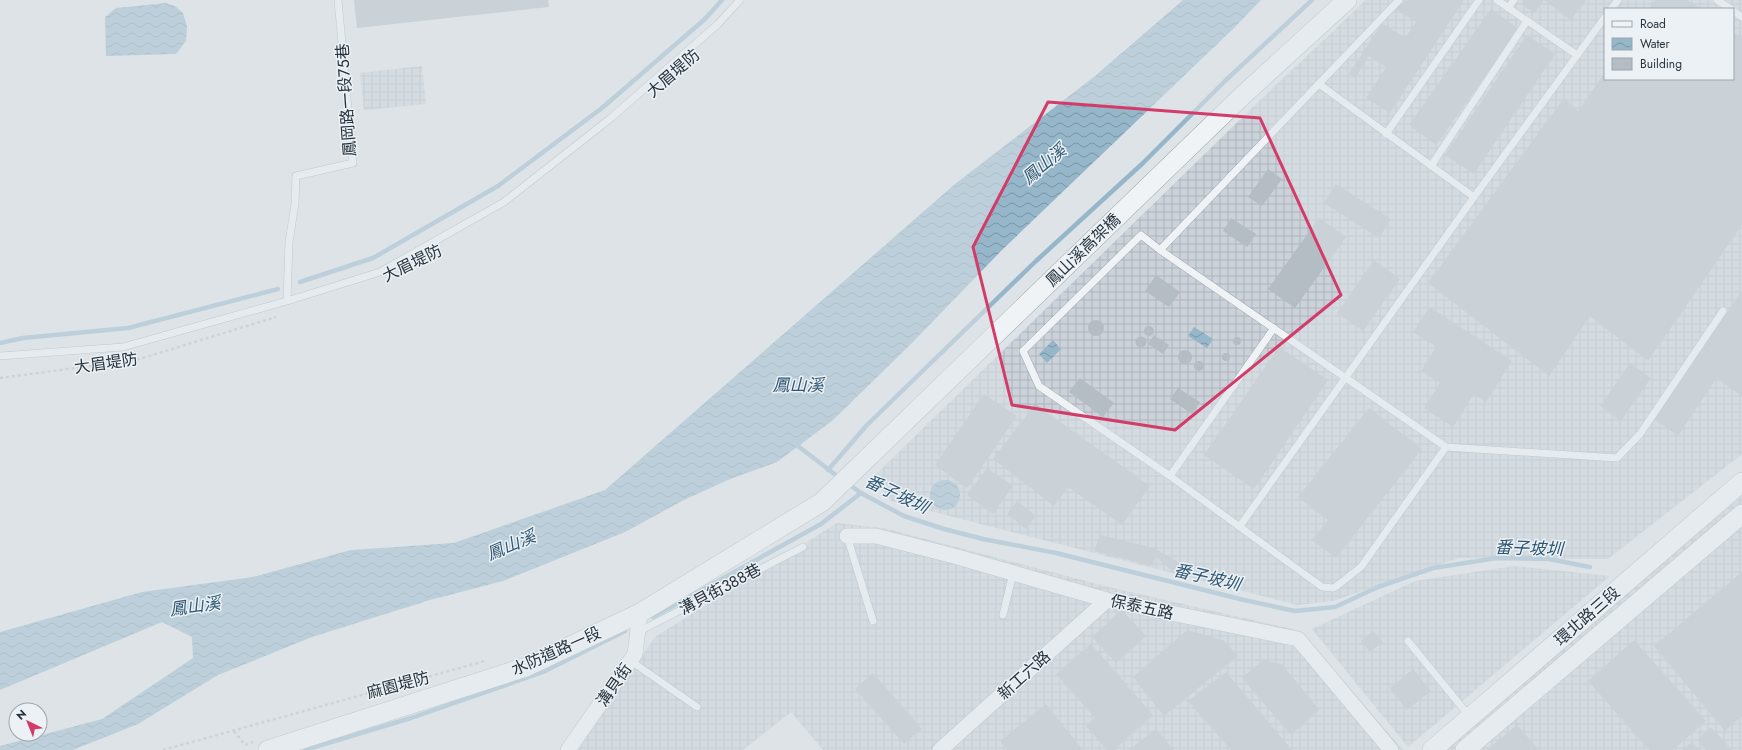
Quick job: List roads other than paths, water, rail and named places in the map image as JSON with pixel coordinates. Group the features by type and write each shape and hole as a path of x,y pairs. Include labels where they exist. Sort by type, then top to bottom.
{"street":[{"name":"鳳山溪高架橋","path":"822,502 1241,97 1347,0"},
{"name":"環北路三段","path":"1432,750 1742,482"},
{"name":"水防道路一段","path":"275,749 526,667 640,613 822,502"},
{"name":"環北路三段","path":"1465,750 1742,514"},
{"name":"保泰五路","path":"847,536 876,536 1108,600 1298,639 1391,750"},
{"name":"新工六路","path":"940,750 1108,600"},
{"name":"溝貝街","path":"568,750 635,654 640,613"}],"lane":[{"name":"鳳岡路一段75巷","path":"287,301 289,242 296,176 353,163 338,0"},
{"path":"0,356 123,348 287,301 380,272 504,202 611,118 718,24 740,0"},
{"path":"1160,250 1399,0"},
{"path":"1386,134 1479,0"},
{"path":"1497,0 1577,55"},
{"path":"1508,8 1514,0"},
{"path":"1612,8 1618,0"},
{"path":"1717,0 1729,8"},
{"path":"1240,526 1474,197 1604,18"},
{"path":"1431,166 1527,21"},
{"path":"1319,84 1474,197"},
{"path":"1446,447 1361,567 1334,588 1322,587 1170,476 1039,386 1023,351 1141,235 1160,250 1347,377 1446,447 1617,458 1640,434 1723,311"},
{"path":"1170,476 1274,328"},
{"path":"847,536 873,621"},
{"name":"溝貝街388巷","path":"638,632 803,546"},
{"path":"1003,615 1013,573"},
{"path":"1408,641 1470,717"},
{"path":"631,661 697,707"}],"water":[{"name":"鳳山溪","path":"1183,0 1261,0 1233,29 1002,250 910,345 832,421 777,462 728,480 682,501 625,532 503,581 430,600 312,637 218,675 138,724 73,750 0,750 0,746 15,742 48,742 48,733 102,719 193,658 192,637 162,622 0,690 0,632 142,592 253,577 351,550 454,543 605,490 955,184 1095,76"},
{"path":"166,3 175,6 183,13 187,26 186,41 176,54 106,56 105,17 116,8"},
{"path":"1194,327 1213,339 1207,348 1188,336"},
{"path":"1053,340 1061,349 1047,363 1039,354"},
{"path":"945,480 956,484 960,495 956,506 945,510 934,506 930,495 934,484"}],"waterway":[{"path":"300,282 373,258 498,186 602,108 705,19 722,0"},
{"path":"828,470 867,425 1036,261 1143,163 1226,80 1312,0"},
{"path":"0,343 23,338 128,328 278,289"},
{"path":"794,443 841,479"},
{"name":"番子坡圳","path":"847,483 861,493 904,516 944,529 983,539 1056,553 1244,600 1295,611 1335,607 1378,587 1433,568 1497,558 1549,559 1590,567"},
{"path":"653,617 821,524 861,493"},
{"path":"305,750 411,718 543,672 625,631"}]}
